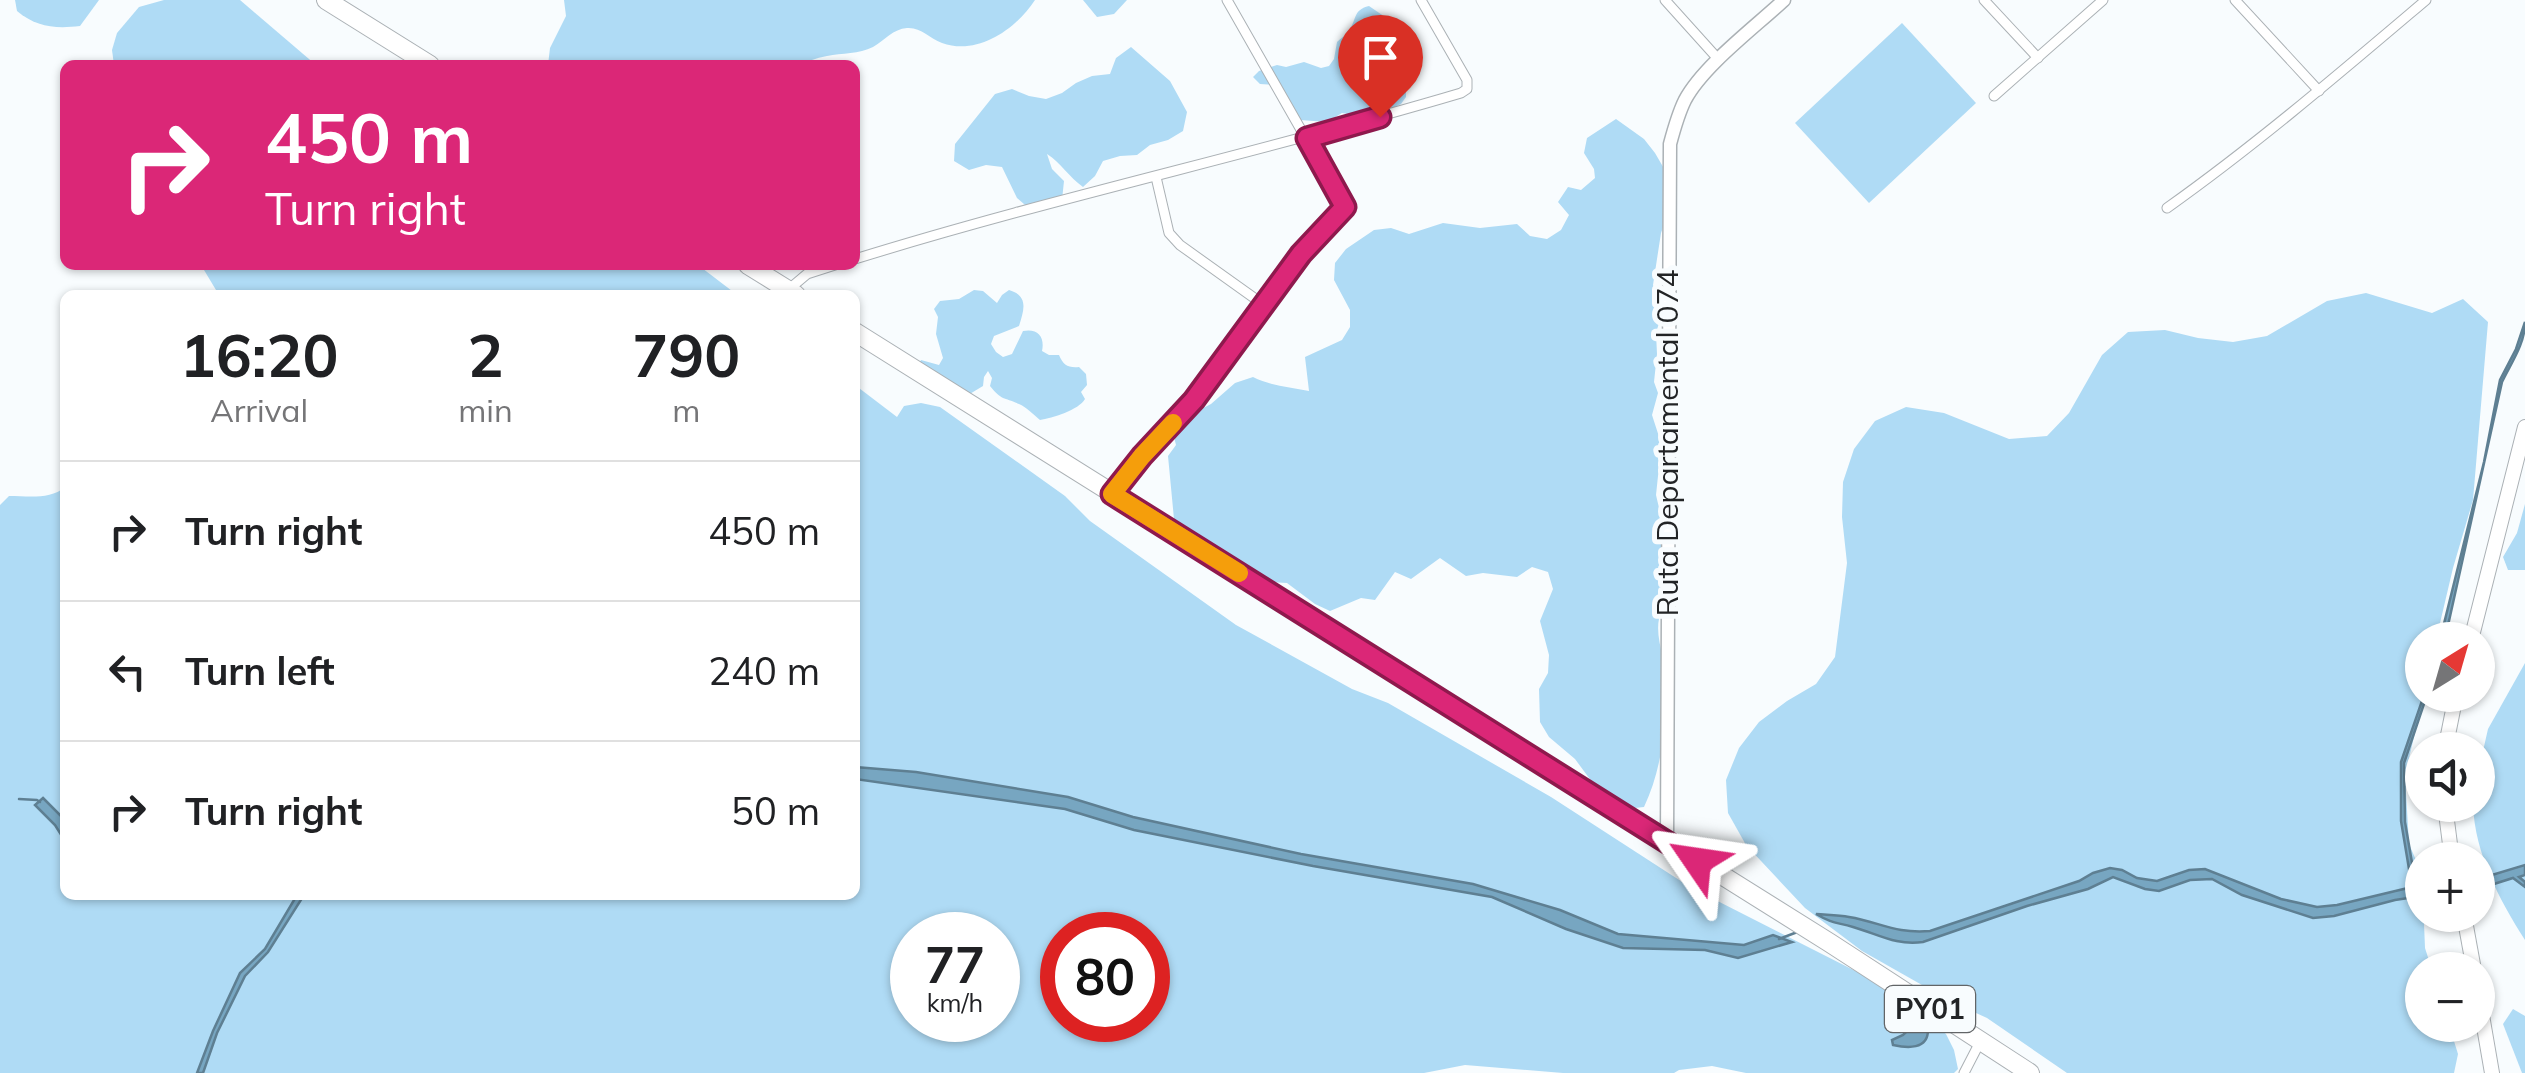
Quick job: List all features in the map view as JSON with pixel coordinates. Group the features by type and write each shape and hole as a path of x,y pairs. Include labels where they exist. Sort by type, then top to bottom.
{"highway":[{"path":"326,0 422,60"},
{"path":"756,270 789,290"},
{"name":"PY01","path":"860,335 1830,943 2030,1073"}],"main road":[{"path":"2475,622 2525,427"},
{"path":"2487,1042 2492,1073"}],"street":[{"path":"1112,494 1194,400 1301,254 1345,207 1227,0"},
{"path":"1665,0 1719,60"},
{"name":"Ruta Departamental 074","path":"1667,842 1670,144 1687,96 1719,60 1784,0"},
{"path":"1984,0 2038,58"},
{"path":"1994,96 2103,0"},
{"path":"2235,0 2319,91"},
{"path":"2166,208 2238,156 2426,0"},
{"path":"860,257 961,226 1307,138 1467,90 1466,80 1425,1"},
{"path":"1156,176 1169,233 1264,305"},
{"path":"794,290 806,274 819,270"},
{"path":"1964,1073 1980,1042"}],"shaded area":[{"path":"15,0 99,0 80,26 62,27 31,21 17,11"},
{"path":"164,0 240,0 310,60 113,60 117,33 139,7"},
{"path":"564,0 1035,0 1007,30 982,43 956,46 907,28 868,49 813,60 549,60 550,48 566,16"},
{"path":"1083,0 1127,0 1114,14 1097,17"},
{"path":"1369,6 1391,21 1387,39 1406,88 1401,104 1360,116 1342,113 1327,122 1300,120 1277,85 1260,84 1253,77 1277,65 1304,62 1321,68 1329,66 1337,42 1348,32 1357,13"},
{"path":"1902,23 1976,103 1869,203 1795,123"},
{"path":"1131,47 1170,81 1187,112 1183,131 1137,155 1103,161 1083,187 1047,154 1052,169 1064,181 1062,200 1048,209 1031,210 1017,198 1002,167 986,165 969,170 954,161 955,144 995,94 1012,89 1046,99 1092,76 1110,74 1116,58"},
{"path":"1616,119 1644,139 1673,184 1653,285 1659,323 1654,382 1658,393 1652,415 1664,459 1656,495 1664,529 1663,608 1658,626 1667,685 1666,716 1659,763 1644,807 1625,809 1595,786 1540,722 1539,689 1548,673 1549,655 1540,621 1553,589 1548,572 1532,567 1517,577 1483,573 1466,576 1440,558 1411,579 1395,572 1375,600 1361,598 1330,611 1287,583 1270,582 1237,563 1211,558 1174,519 1168,456 1176,445 1174,437 1180,420 1211,404 1235,383 1253,377 1309,391 1305,357 1342,340 1350,327 1350,310 1334,280 1335,263 1346,249 1374,230 1391,228 1409,234 1443,223 1480,228 1517,224 1530,236 1547,239 1561,230 1569,215 1558,202 1568,187 1581,190 1595,178 1584,153 1587,138"},
{"path":"204,270 705,270 731,290 216,290"},
{"path":"974,290 983,291 997,303 1009,290 1020,296 1023,309 1019,326 994,336 991,344 1003,357 1012,354 1023,331 1036,332 1042,351 1059,355 1066,365 1079,367 1086,374 1082,403 1040,420 1022,405 997,394 990,386 992,378 988,371 983,386 968,395 917,367 921,360 939,365 943,358 934,309 940,301 959,299"},
{"path":"2366,293 2432,313 2463,299 2488,322 2473,500 2440,622 2405,622 2405,712 2420,712 2415,732 2405,732 2405,822 2409,842 2405,842 2405,932 2424,932 2426,952 2405,952 2405,1042 2454,1042 2458,1054 2454,1073 2067,1073 1987,1018 1862,951 1805,908 1746,845 1728,813 1726,780 1739,748 1759,722 1816,684 1835,657 1847,563 1843,482 1854,449 1875,421 1906,407 1944,413 2009,439 2047,436 2069,413 2102,355 2128,332 2165,330 2233,342 2267,336 2327,301"},
{"path":"2525,322 2520,346 2502,382 2449,622 2444,622 2500,380"},
{"path":"860,389 897,417 904,406 921,403 940,407 1236,625 1352,689 1388,703 1551,797 1690,887 1887,987 1946,1034 1958,1069 1954,1073 1746,1073 1712,1066 1674,1073 1563,1073 1465,1065 1424,1073 0,1073 0,505 9,496 46,496 60,490 60,900 860,900"},
{"path":"2525,504 2525,570 2508,570 2503,557 2517,533"},
{"path":"2525,663 2525,940 2495,886 2495,842 2478,841 2475,822 2495,822 2495,732 2487,732"},
{"path":"2418,712 2421,712 2414,732 2411,732"},
{"path":"2405,750 2408,842 2405,845 2401,821 2401,762"},
{"path":"860,767 916,772 1068,797 1133,817 1301,854 1473,884 1560,910 1618,934 1744,945 1773,935 1792,942 1738,958 1705,950 1623,948 1492,897 1134,830 1065,809 860,780"},
{"path":"43,798 60,815 60,833 55,825 35,805"},
{"path":"2525,865 2525,875 2519,877 2525,887 2513,878 2495,884 2495,874"},
{"path":"2110,868 2157,881 2205,869 2281,899 2317,907 2405,889 2405,899 2313,918 2242,895 2212,879 2190,880 2159,891 2113,877 2088,889 1913,943 1887,939 1816,914 1849,917 1907,931 1930,931"},
{"path":"294,900 301,900 268,952 245,976 217,1033 203,1073 197,1073 240,973 265,949"},
{"path":"2513,1009 2525,1016 2525,1073 2503,1024"},
{"path":"1917,1022 1928,1030 1921,1044 1893,1045 1892,1040"}],"waterway":[{"path":"19,799 40,802"},
{"path":"1779,939 1800,931"}],"slow traffic":[{"path":"1173,423 1112,494 1239,573"}],"route":[{"path":"1380,117 1307,138 1345,207 1301,254 1194,400 1112,494 1697,861"}]}
